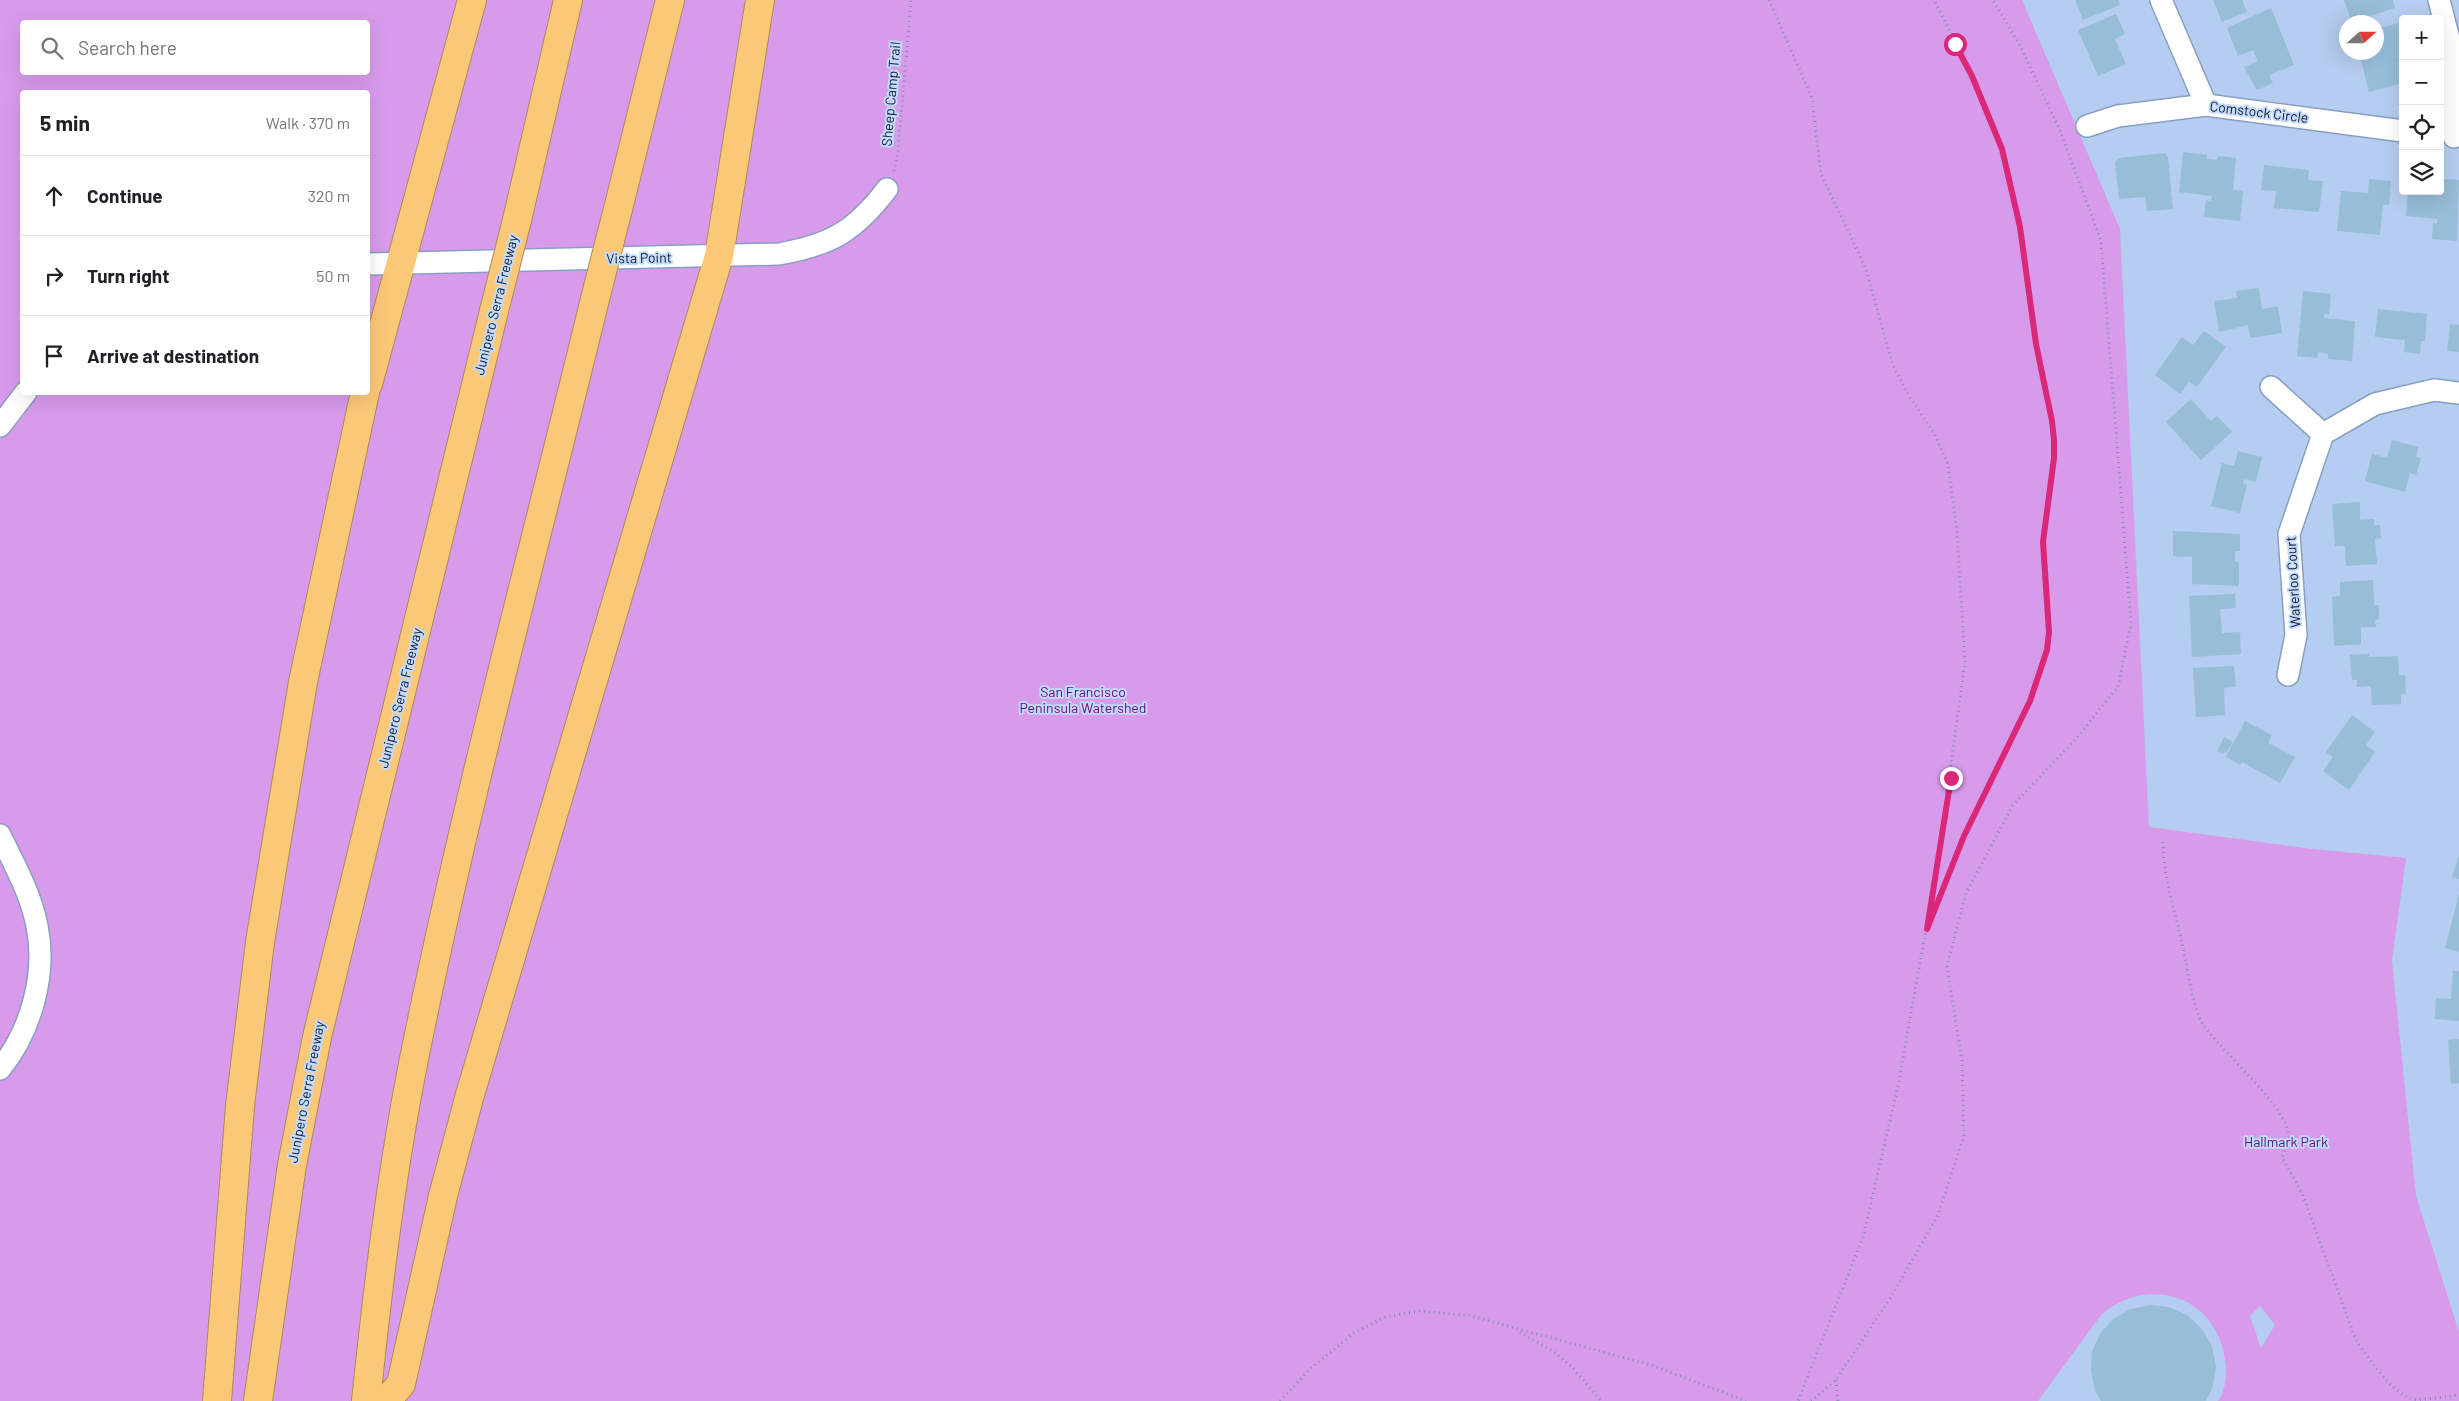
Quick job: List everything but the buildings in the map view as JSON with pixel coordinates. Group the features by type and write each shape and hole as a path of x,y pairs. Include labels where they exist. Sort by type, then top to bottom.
{"highway":[{"path":"370,377 472,0"},
{"name":"Junipero Serra Freeway","path":"258,1401 292,1165 317,1037 548,96 568,0"},
{"path":"366,1401 375,1311 414,1056 468,818 670,0"},
{"path":"386,1401 401,1384 441,1205 472,1089 719,256 760,0"},
{"path":"217,1401 240,1106 261,933 303,682 359,405"}],"street":[{"path":"2162,0 2206,105"},
{"path":"2439,0 2450,43 2451,137"},
{"name":"Comstock Circle","path":"2087,126 2118,116 2206,105 2399,129"},
{"name":"Vista Point","path":"370,264 779,254 803,250 828,241 851,228 869,213 887,189"},
{"path":"2270,387 2323,434 2376,404 2434,390 2459,393"},
{"path":"0,426 24,395"},
{"name":"Waterloo Court","path":"2288,675 2296,636 2288,534 2323,434"},
{"path":"0,835 28,895 38,926 40,953 38,982 31,1011 20,1037 0,1069"}],"path":[{"name":"Sheep Camp Trail","path":"887,189 898,152 911,0"},
{"path":"1769,0 1812,98 1821,174 1866,269 1892,363 1909,396 1934,433 1948,464 1957,532 1966,662 1950,787 1927,929 1898,1086 1863,1237 1798,1401"},
{"path":"1927,929 1964,836 2030,701 2047,650 2049,625 2043,542 2054,440 2036,344 2020,227 2002,149 1972,76 1934,0"},
{"path":"1811,1401 1836,1380 1891,1297 1938,1215 1964,1136 1962,1061 1947,966 1966,892 2013,805 2076,739 2118,687 2131,623 2101,241 2059,128 2019,44 1993,0"},
{"path":"2163,842 2164,871 2170,901 2202,1022 2225,1052 2253,1078 2281,1116 2289,1138 2282,1157 2302,1194 2356,1340 2392,1386 2413,1400 2459,1396"},
{"path":"1280,1401 1310,1369 1355,1332 1385,1317 1419,1311 1471,1316 1651,1365 1746,1401"},
{"path":"1516,1329 1554,1352 1573,1368 1602,1401"},
{"path":"1836,1380 1838,1401"}],"green space":[{"name":"San Francisco Peninsula Watershed","path":"0,0 2022,0 2120,229 2149,827 2313,849 2406,858 2392,961 2416,1196 2459,1332 2459,1401 2218,1401 2223,1392 2226,1376 2225,1360 2219,1338 2209,1320 2195,1307 2178,1298 2159,1294 2139,1296 2119,1303 2101,1315 2038,1401 0,1401","holes":["2260,1306 2275,1325 2261,1348 2250,1316"]}],"route":[{"path":"1951,778 1927,929 1964,836 2030,701 2047,650 2049,632 2043,542 2045,515 2054,458 2052,421 2036,344 2020,227 2002,149 1992,119 1955,44"}],"park label":[{"name":"Hallmark Park","path":"2286,1142"}]}
